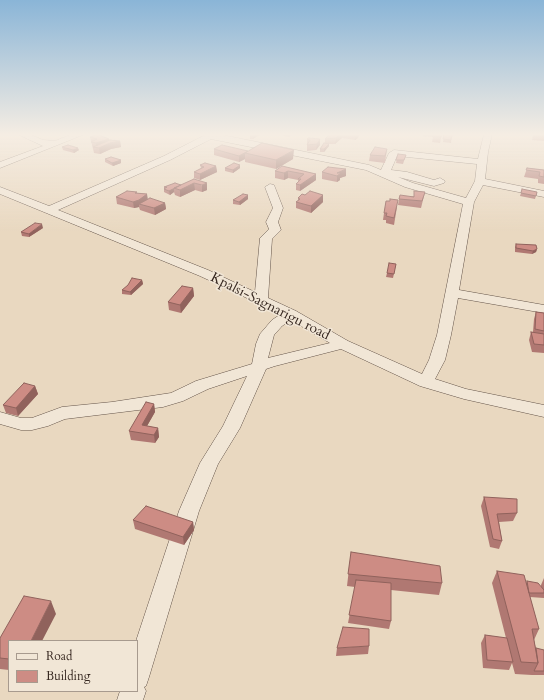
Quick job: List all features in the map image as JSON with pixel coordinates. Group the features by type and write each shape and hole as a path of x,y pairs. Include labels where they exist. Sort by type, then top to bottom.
{"street":[{"path":"49,210 147,167"},
{"path":"363,167 409,185 469,202"},
{"path":"388,167 385,172 407,175 434,182 440,181"},
{"path":"426,382 437,360 452,293 469,202 480,181 482,167"},
{"path":"480,181 544,194"},
{"path":"261,300 266,238 274,230 272,222 278,208 278,204 270,187"},
{"name":"Kpalsi-Sagnarigu road","path":"0,190 204,273 291,314 343,344 426,382 464,394 544,411"},
{"path":"452,293 544,310"},
{"path":"138,675 189,511 209,463 231,428 259,366 262,348 267,334 277,323 291,314"},
{"path":"0,418 22,424 32,424 42,422 62,413 112,408 177,397 202,385 259,366 343,344"}],"building":[{"path":"204,167 215,167 200,174 194,172"},
{"path":"227,167 238,167 233,170 225,168"},
{"path":"281,167 285,167 316,174 300,185 296,184 301,179 298,179 304,174 288,171 284,173 275,171"},
{"path":"328,167 346,169 337,173 341,173 337,176 322,172"},
{"path":"527,168 544,170 544,177 539,176 540,172 526,170"},
{"path":"194,179 207,183 202,185 194,183 180,190 174,188"},
{"path":"175,183 181,185 169,191 164,189 167,187 164,187"},
{"path":"522,189 537,192 536,196 521,193"},
{"path":"127,191 147,194 139,200 133,202 116,197"},
{"path":"310,191 323,195 311,206 296,202 300,199 298,198 302,194 305,195"},
{"path":"414,191 425,192 422,201 399,199 400,195 414,197"},
{"path":"243,194 248,195 239,202 233,200"},
{"path":"150,198 165,203 154,208 139,204"},
{"path":"390,199 398,200 394,218 386,216 387,213 384,213 386,201 390,201"},
{"path":"35,223 42,224 29,234 21,232"},
{"path":"516,244 536,245 537,249 533,251 516,248"},
{"path":"389,263 396,264 394,274 387,273"},
{"path":"132,278 142,280 130,292 122,290 128,285"},
{"path":"182,286 193,288 180,305 168,302"},
{"path":"536,312 544,313 544,331 535,329"},
{"path":"531,332 544,334 544,345 534,344"},
{"path":"24,383 35,386 16,408 3,405"},
{"path":"146,402 154,404 142,425 158,428 154,435 129,431"},
{"path":"484,497 517,499 517,513 497,514 502,541 493,539"},
{"path":"146,506 193,522 183,537 133,520"},
{"path":"351,552 440,566 442,583 348,574"},
{"path":"497,571 524,575 539,629 532,629 538,663 521,662"},
{"path":"356,580 391,583 391,621 349,615"},
{"path":"527,581 538,583 544,590 544,593 529,593"},
{"path":"24,596 51,601 32,640 8,640 8,659 0,658 0,638"},
{"path":"343,627 369,629 369,646 337,648"},
{"path":"485,635 507,638 513,662 487,660"},
{"path":"536,648 544,650 544,671 534,671 538,663"}]}
